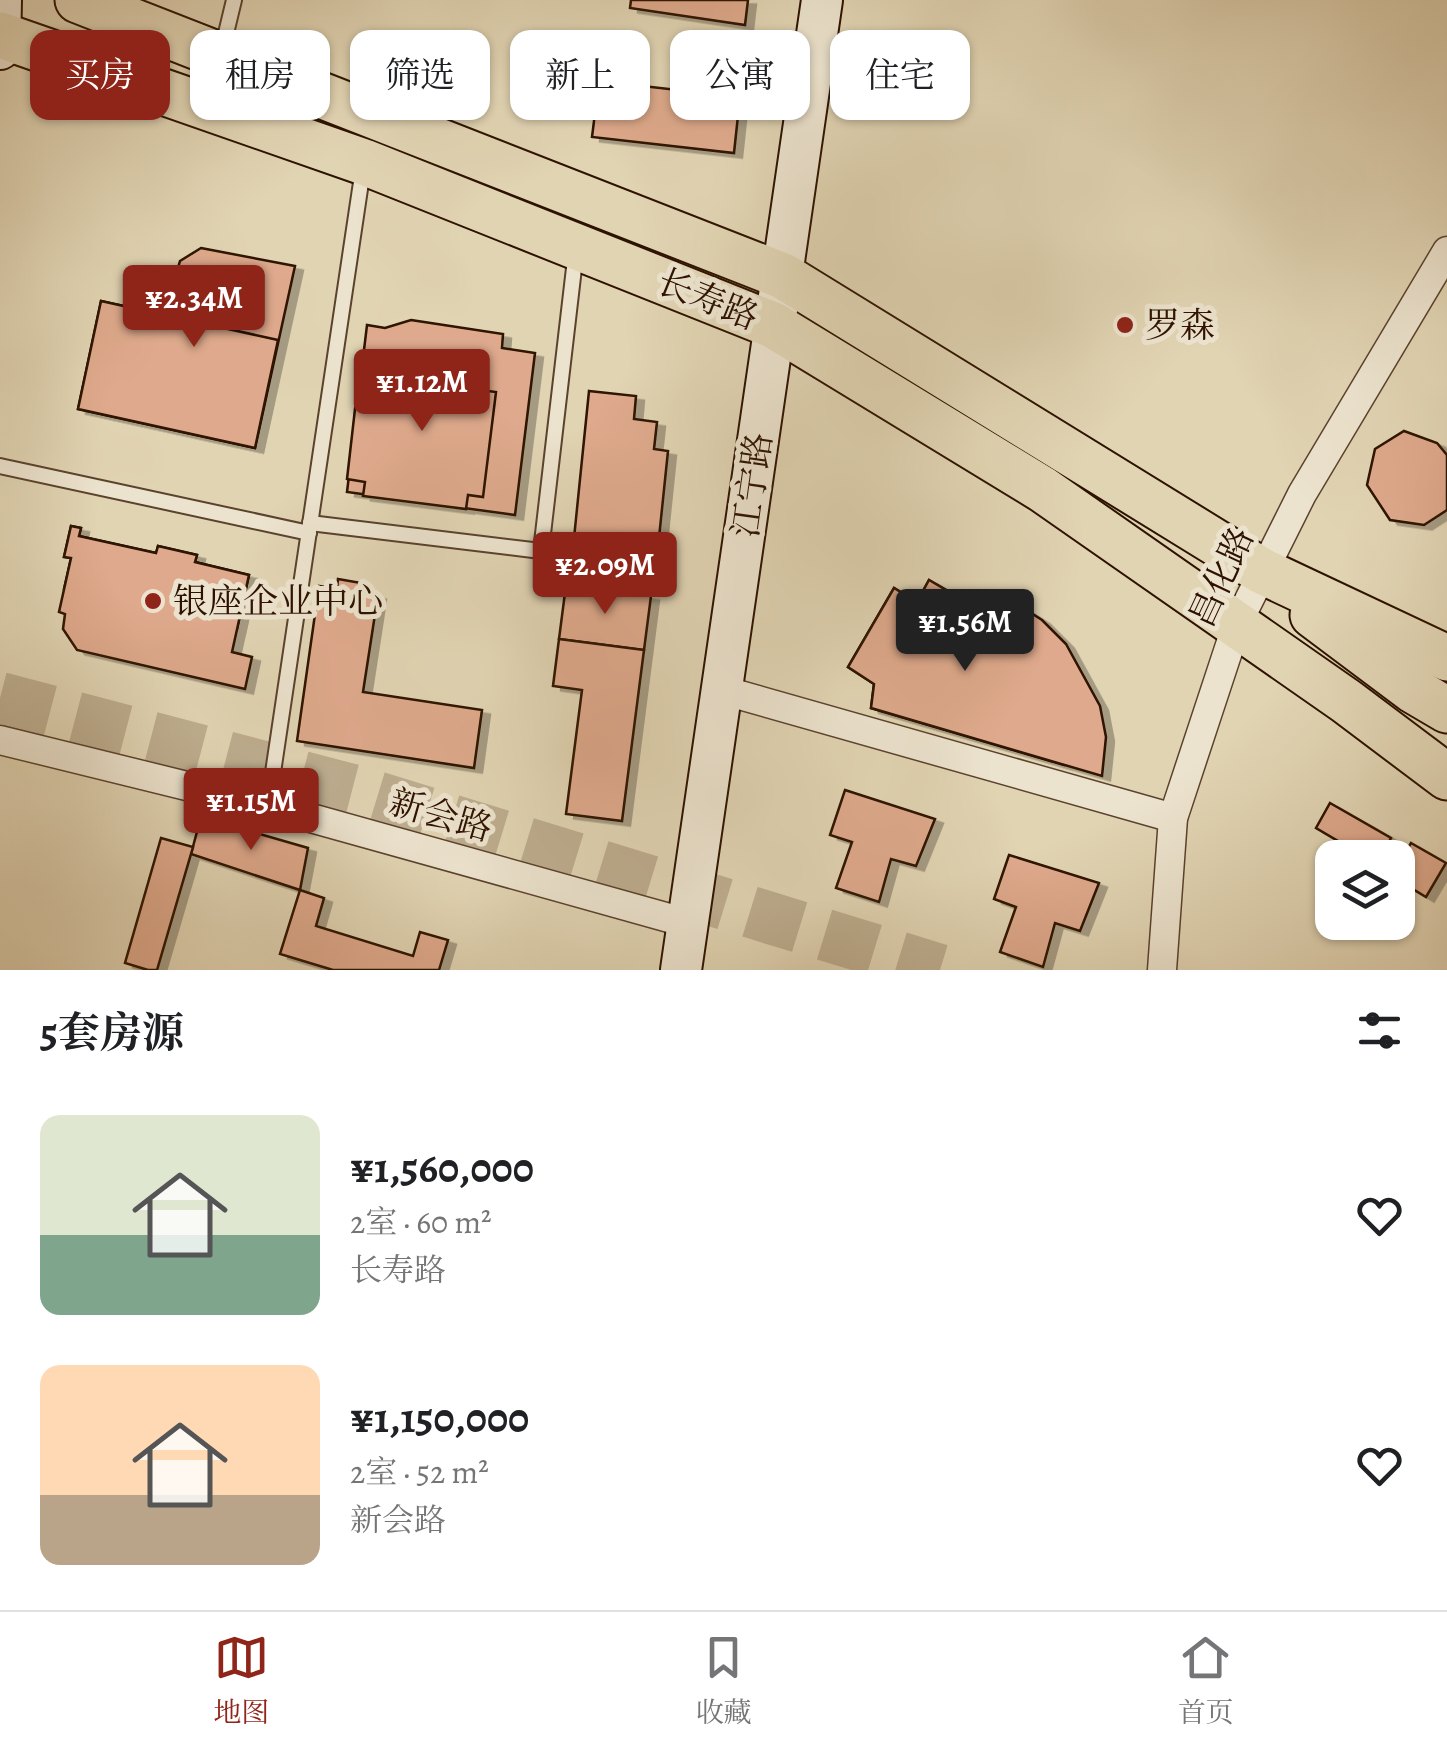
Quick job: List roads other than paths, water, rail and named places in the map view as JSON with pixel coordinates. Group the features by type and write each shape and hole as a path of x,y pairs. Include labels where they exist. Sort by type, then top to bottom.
{"main road":[{"path":"0,49 1,0"},
{"name":"长寿路","path":"78,0 190,44"},
{"name":"江宁路","path":"681,970 822,0"},
{"name":"长寿路","path":"0,35 364,162 773,325 1042,489 1346,701 1447,778"},
{"name":"长寿路","path":"330,99 783,276 1262,571 1447,658"},
{"name":"长寿路","path":"1262,571 1339,638 1447,710"},
{"name":"长寿路","path":"1346,701 1447,752"}],"street":[{"name":"昌化路","path":"1162,970 1173,818 1237,624 1262,571 1447,251"},
{"path":"722,690 1173,818"},
{"name":"新会路","path":"0,740 268,806 686,923"}],"lane":[{"path":"226,30 234,0"},
{"path":"268,806 364,162"},
{"path":"0,466 310,528 541,551 577,244"}],"tunnel":[{"path":"0,698 356,791 940,970"}],"place":[{"name":"罗森","path":"1125,325"},
{"name":"银座企业中心","path":"153,601"}]}
